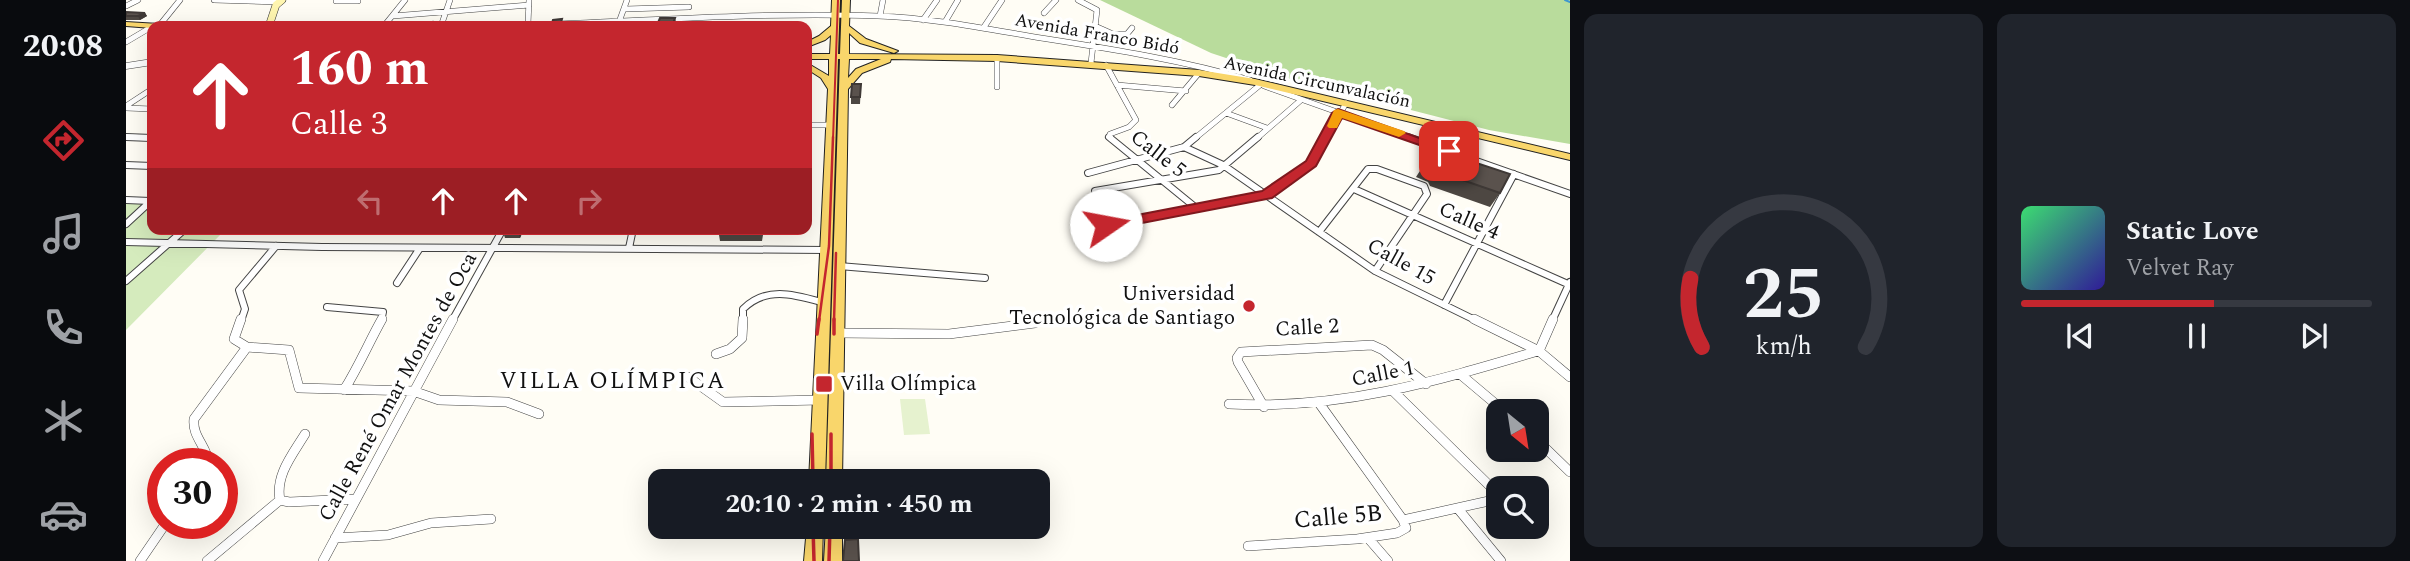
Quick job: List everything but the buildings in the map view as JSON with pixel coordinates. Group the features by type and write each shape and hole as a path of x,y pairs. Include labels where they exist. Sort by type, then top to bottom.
{"main road":[{"path":"836,0 841,15"},
{"path":"834,469 839,266 838,90 841,15 846,0"},
{"path":"271,21 281,1"},
{"path":"278,21 281,1"},
{"path":"126,24 147,26"},
{"path":"812,43 840,27"},
{"path":"840,27 872,45 916,55"},
{"name":"Avenida Circunvalación","path":"812,54 993,55 1053,61"},
{"path":"818,469 831,125 838,90 869,65 916,55"},
{"name":"Avenida Circunvalación","path":"916,55 1091,63 1257,83 1349,108 1570,157"},
{"path":"812,68 838,90"},
{"path":"813,561 814,539"},
{"path":"833,561 834,539"}],"street":[{"path":"126,6 138,0"},
{"path":"163,21 180,0"},
{"path":"214,0 281,1"},
{"path":"336,0 358,0"},
{"path":"351,7 358,0"},
{"path":"388,21 405,0"},
{"path":"442,21 450,0"},
{"path":"490,8 492,0"},
{"path":"620,21 627,0"},
{"path":"880,16 883,0"},
{"path":"923,20 937,0"},
{"path":"945,22 958,0"},
{"path":"984,27 1002,0"},
{"path":"1044,13 1056,0"},
{"path":"1078,0 1097,9 1091,63"},
{"path":"393,16 529,3 528,21"},
{"path":"626,9 689,7"},
{"name":"Avenida Franco Bidó","path":"639,21 761,15 880,16 984,27 1092,46 1217,71 1338,113 1349,108 1570,194"},
{"path":"1095,26 1115,34 1127,34 1132,28"},
{"path":"126,42 147,30"},
{"path":"997,87 998,58"},
{"path":"126,66 147,63"},
{"name":"Calle 5","path":"1106,65 1135,123 1110,134 1109,137 1195,207"},
{"path":"1172,105 1199,74"},
{"path":"1088,173 1184,147 1226,113 1257,83"},
{"path":"1117,85 1185,91"},
{"path":"126,107 147,92"},
{"path":"1095,191 1212,173 1301,100"},
{"path":"126,107 147,109"},
{"path":"1106,225 1267,195 1311,164 1338,113 1349,108"},
{"path":"1226,113 1267,128"},
{"path":"812,125 831,125"},
{"path":"126,137 147,138"},
{"path":"1184,147 1223,165"},
{"path":"126,165 147,166"},
{"name":"Calle 15","path":"1223,165 1375,271 1539,351 1570,377"},
{"path":"1319,232 1368,169 1377,169 1401,177 1427,189 1375,271"},
{"path":"1444,305 1514,174"},
{"name":"Calle 4","path":"1354,189 1570,284"},
{"path":"126,200 147,200"},
{"path":"126,224 147,205"},
{"path":"126,281 179,235"},
{"name":"Calle René Omar Montes de Oca","path":"323,561 354,499 500,235"},
{"path":"629,248 632,235"},
{"path":"126,242 420,248 494,246 827,250"},
{"path":"276,246 239,290 245,309 234,339 247,347 289,350 297,385 303,390 413,391 439,400 507,402 539,414"},
{"path":"397,283 420,248"},
{"path":"839,266 985,278"},
{"path":"1539,351 1570,284"},
{"path":"716,354 730,349 742,338 743,309 754,300 783,292 825,303"},
{"path":"327,307 371,309 383,312 384,315 370,340 364,359 344,390"},
{"path":"837,333 949,334 1035,323"},
{"name":"Calle 2","path":"1264,407 1238,362 1237,358 1241,352 1372,345 1388,353 1426,384"},
{"path":"205,448 193,430 194,419 247,347"},
{"name":"Calle 1","path":"1229,404 1264,407 1319,403 1394,392 1539,351"},
{"path":"1460,374 1490,399"},
{"path":"688,377 699,382 712,398 723,402 821,400"},
{"path":"1394,392 1486,482"},
{"path":"1319,403 1403,520"},
{"path":"281,500 277,491 281,478 305,434"},
{"path":"1549,452 1570,472"},
{"path":"281,500 289,502 354,499"},
{"path":"207,561 281,500"},
{"name":"Calle 5B","path":"1248,546 1368,538 1404,531 1406,528 1403,520 1486,502"},
{"path":"1459,509 1501,561"},
{"path":"335,538 388,535 431,523 492,519"},
{"path":"1368,538 1388,561"},
{"path":"140,561 155,539"}],"green space":[{"path":"1100,0 1570,0 1570,144 1489,130 1286,78 1211,53"},
{"path":"126,198 147,199 147,235 220,235 126,330"},
{"path":"900,399 925,399 930,434 904,435"}],"waterway":[{"path":"1565,0 1570,2"}],"railway":[{"path":"833,139 838,0"},
{"path":"819,321 829,246 833,137"},
{"path":"834,321 836,253"},
{"path":"817,334 819,319"},
{"path":"834,321 834,334"},
{"path":"812,434 813,469"},
{"path":"831,434 831,469"},
{"path":"813,539 814,561"},
{"path":"829,561 830,539"}],"slow traffic":[{"path":"1333,126 1338,113 1399,133"}],"place":[{"name":"Universidad Tecnológica de Santiago","path":"1249,306"},
{"name":"Villa Olímpica","path":"824,384"}],"district":[{"name":"VILLA OLÍMPICA","path":"613,381"}],"route":[{"path":"1106,225 1267,195 1311,164 1338,113 1449,151"}]}
